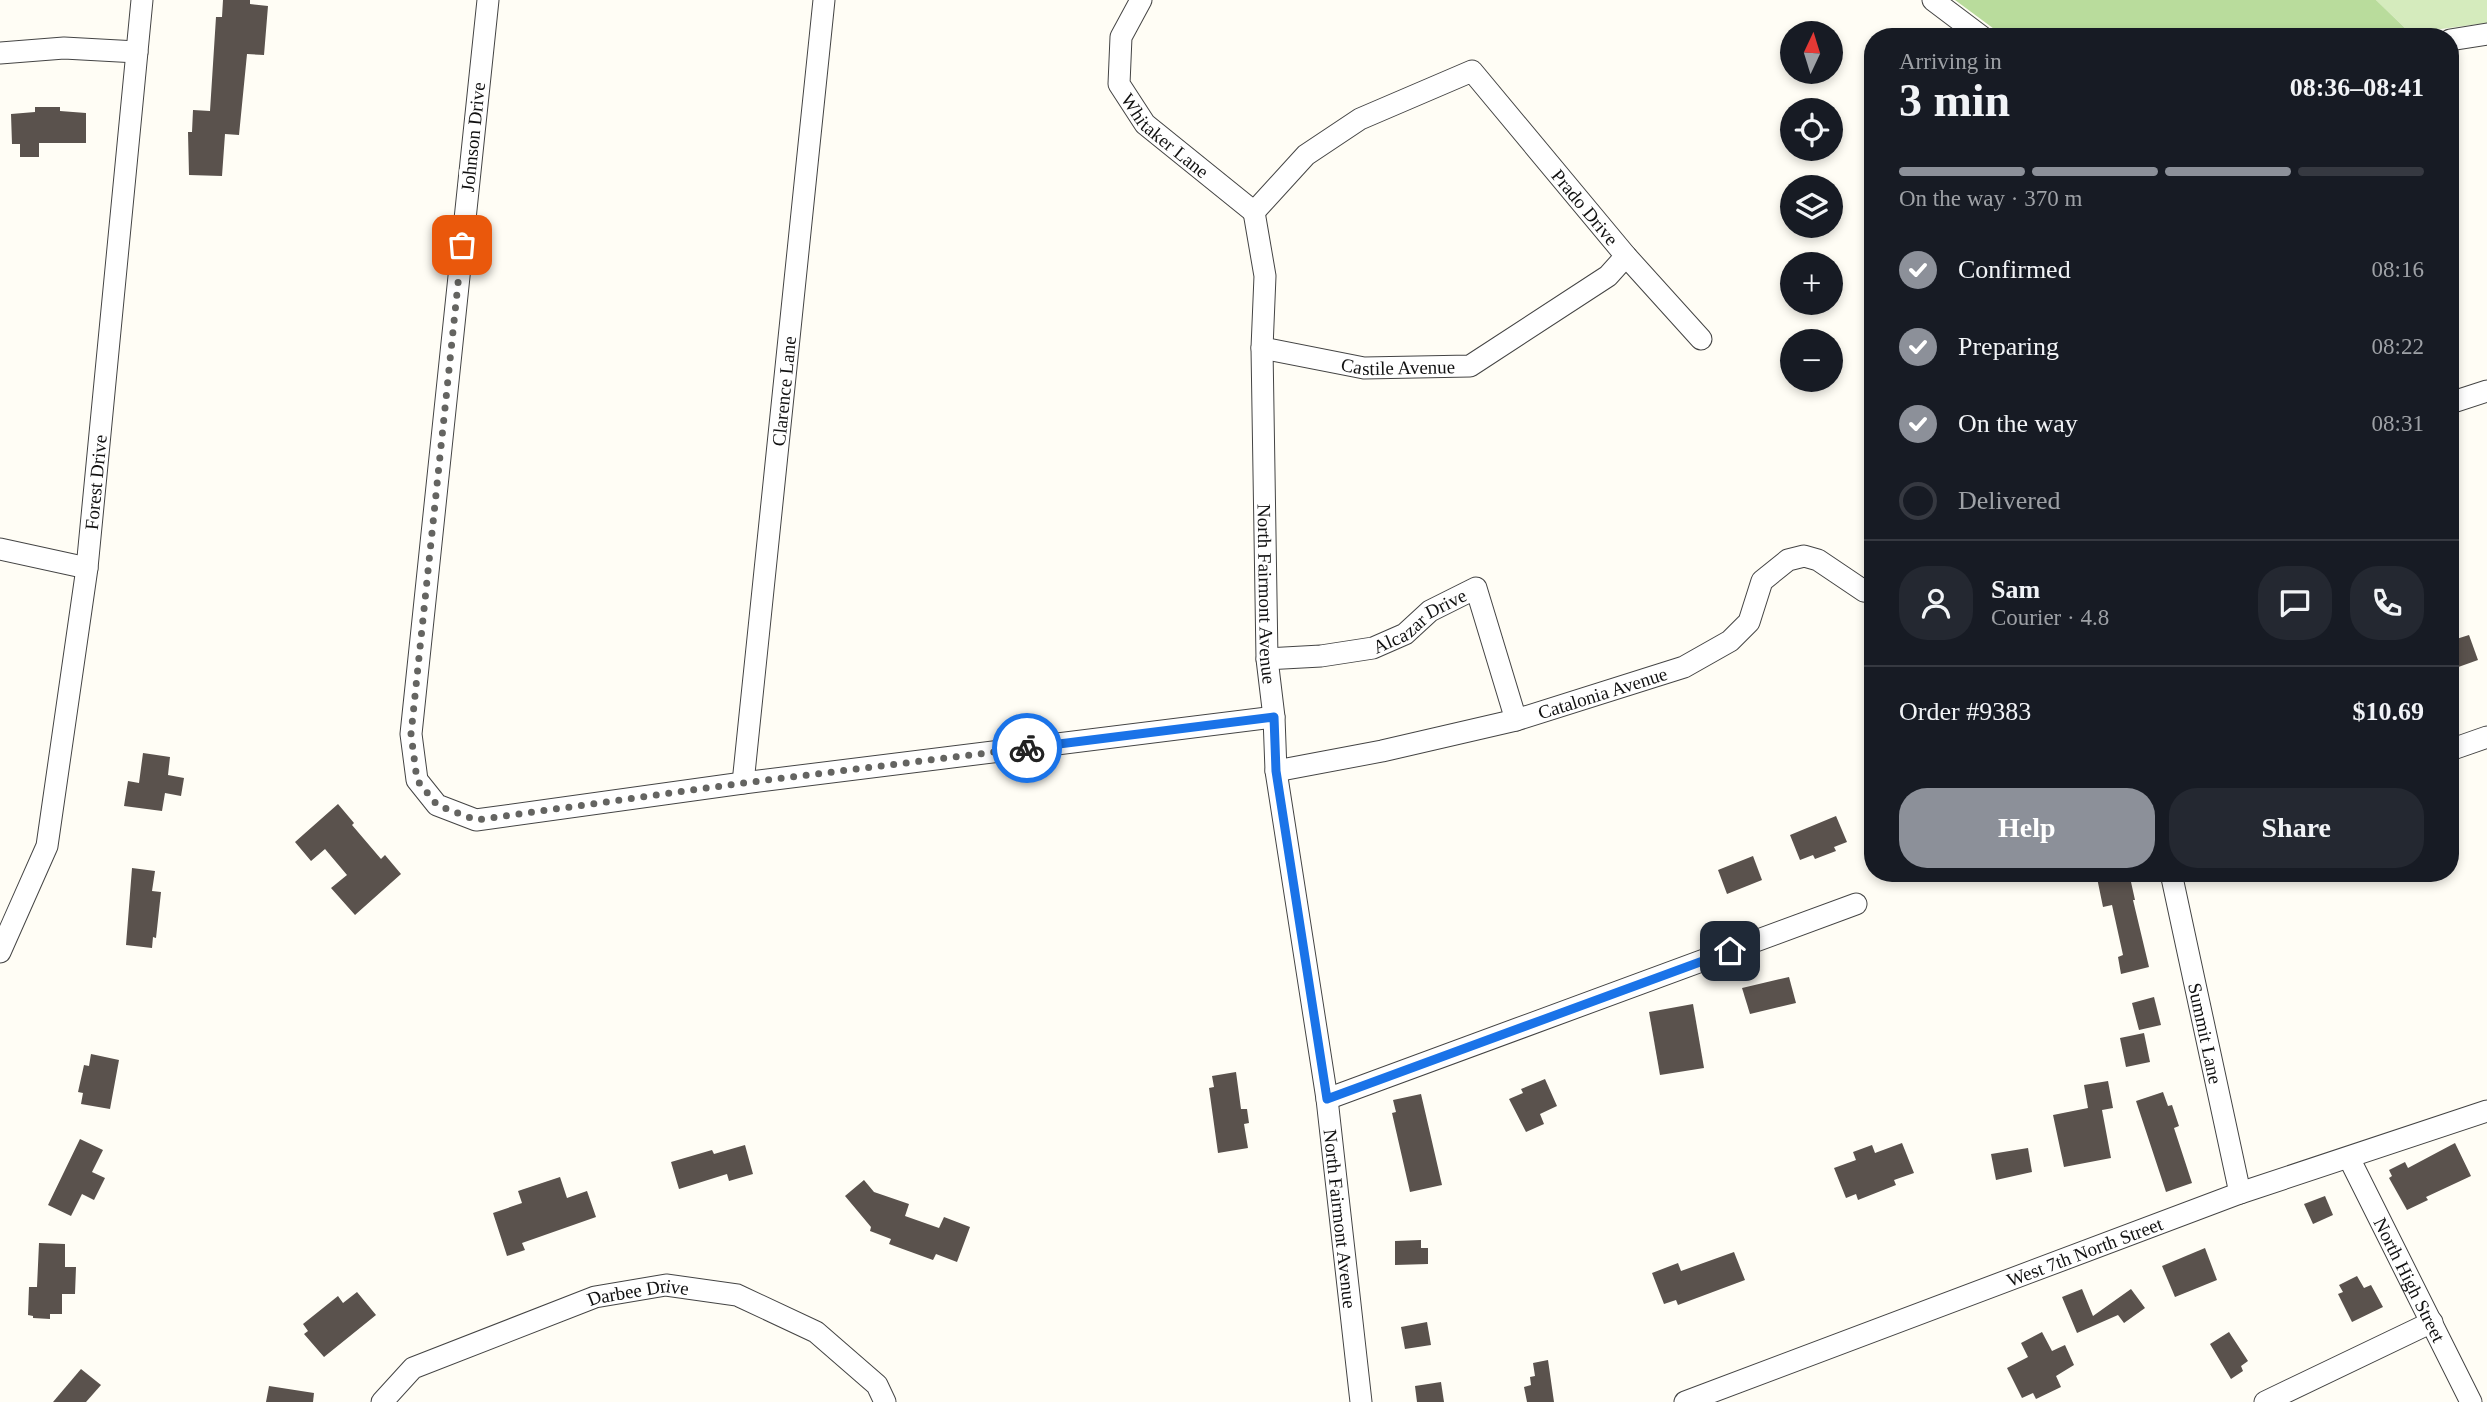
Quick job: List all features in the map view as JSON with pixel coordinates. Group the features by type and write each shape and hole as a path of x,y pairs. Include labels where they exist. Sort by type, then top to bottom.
{"street":[{"name":"Forest Drive","path":"0,952 47,846 87,568 142,0"},
{"name":"Johnson Drive","path":"488,0 411,734 417,780 437,805 476,820 743,783 1274,717"},
{"name":"Clarence Lane","path":"743,783 824,0"},
{"name":"Whitaker Lane","path":"1141,0 1121,37 1119,84 1145,124 1254,212"},
{"path":"1933,0 1971,28"},
{"path":"2459,39 2487,34"},
{"path":"0,53 64,48 137,52"},
{"name":"Prado Drive","path":"1254,212 1306,155 1360,119 1472,71 1626,256 1701,339"},
{"name":"North Fairmont Avenue","path":"1254,212 1265,276 1262,348 1266,659 1274,717 1276,771 1327,1099 1361,1402"},
{"name":"Castile Avenue","path":"1262,348 1364,368 1470,366 1608,276 1626,256"},
{"path":"2459,400 2487,391"},
{"path":"0,549 87,568"},
{"name":"Catalonia Avenue","path":"1276,771 1382,751 1516,720 1684,667 1730,641 1749,622 1762,581 1788,559 1804,556 1818,560 1864,592"},
{"name":"Alcazar Drive","path":"1266,659 1321,656 1373,648 1405,634 1430,611 1476,588 1516,720"},
{"path":"2459,747 2487,737"},
{"name":"Summit Lane","path":"2173,882 2240,1193"},
{"path":"1327,1099 1856,904"},
{"name":"West 7th North Street","path":"1685,1402 2240,1193 2487,1111"},
{"name":"North High Street","path":"2349,1158 2471,1402"},
{"name":"Darbee Drive","path":"382,1402 413,1368 595,1297 666,1285 737,1295 816,1332 877,1385 885,1402"},
{"path":"2265,1402 2432,1322"}],"green space":[{"path":"1955,0 2376,0 2405,28 1993,28"},
{"path":"2376,0 2487,0 2487,23 2449,28 2405,28"}],"building":[{"path":"223,0 250,0 250,4 268,6 264,55 247,54 239,135 225,134 222,176 189,175 188,132 192,132 193,110 210,111 216,17 222,17"},
{"path":"35,107 60,107 60,111 86,113 86,143 39,143 39,157 20,157 20,144 12,144 11,114 35,112"},
{"path":"2469,635 2478,660 2459,667 2459,638"},
{"path":"143,753 170,757 168,775 184,778 181,796 165,793 162,811 124,806 128,781 139,783"},
{"path":"338,804 381,859 385,855 401,874 355,915 331,888 347,875 325,849 311,861 295,842"},
{"path":"1836,816 1847,842 1834,847 1836,851 1815,859 1813,855 1800,860 1790,835"},
{"path":"1753,856 1762,880 1727,894 1718,870"},
{"path":"132,868 155,871 152,891 161,892 156,938 153,937 152,948 126,945"},
{"path":"2098,882 2131,882 2149,967 2121,974 2118,957 2123,955 2112,905 2103,907"},
{"path":"1789,977 1796,1003 1750,1014 1742,988"},
{"path":"2154,997 2161,1025 2139,1030 2132,1003"},
{"path":"1693,1004 1704,1068 1660,1075 1649,1012"},
{"path":"2144,1033 2150,1062 2126,1067 2120,1038"},
{"path":"91,1054 119,1060 110,1109 81,1104 83,1093 78,1092 84,1065 89,1066"},
{"path":"1236,1072 1241,1109 1247,1109 1249,1123 1244,1124 1248,1148 1218,1153 1209,1088 1214,1087 1212,1076"},
{"path":"1545,1079 1557,1106 1540,1114 1544,1124 1526,1132 1509,1099 1523,1093 1521,1089"},
{"path":"2108,1081 2113,1108 2102,1110 2111,1158 2064,1167 2053,1115 2088,1108 2084,1085"},
{"path":"2163,1092 2168,1106 2172,1105 2179,1126 2174,1128 2192,1183 2166,1192 2136,1101"},
{"path":"1421,1094 1442,1185 1410,1192 1392,1113 1396,1112 1393,1100"},
{"path":"80,1139 103,1150 92,1172 105,1178 94,1200 82,1194 71,1216 48,1205"},
{"path":"1902,1143 1914,1173 1894,1180 1896,1185 1858,1200 1856,1194 1846,1198 1834,1168 1856,1160 1853,1152 1872,1145 1875,1153"},
{"path":"2455,1143 2471,1176 2426,1197 2428,1200 2407,1210 2389,1178 2392,1176 2389,1170 2405,1162 2408,1168"},
{"path":"745,1145 753,1174 729,1181 727,1174 679,1189 671,1162 712,1150 714,1154"},
{"path":"2028,1148 2032,1172 1996,1180 1991,1154"},
{"path":"560,1177 567,1198 587,1191 596,1217 522,1243 525,1250 507,1256 493,1213 522,1203 518,1191"},
{"path":"864,1180 874,1192 909,1204 905,1216 939,1228 944,1217 970,1227 957,1262 936,1254 933,1260 889,1244 891,1239 870,1231 871,1227 845,1196"},
{"path":"2325,1196 2333,1215 2313,1224 2304,1204"},
{"path":"1421,1240 1421,1248 1428,1248 1428,1264 1395,1265 1395,1241"},
{"path":"39,1243 65,1244 65,1267 76,1267 75,1294 62,1294 62,1314 50,1314 50,1319 28,1315 29,1287 37,1287"},
{"path":"2205,1248 2217,1280 2175,1297 2162,1266"},
{"path":"1734,1252 1745,1280 1678,1305 1676,1300 1664,1304 1652,1273 1678,1263 1681,1271"},
{"path":"2357,1276 2364,1288 2371,1285 2383,1307 2352,1322 2338,1294 2343,1292 2339,1285"},
{"path":"2082,1289 2093,1316 2131,1289 2145,1308 2124,1323 2118,1315 2077,1333 2062,1297"},
{"path":"357,1292 376,1315 324,1357 304,1334 308,1331 303,1324 338,1296 343,1303"},
{"path":"1427,1322 1431,1345 1405,1349 1401,1327"},
{"path":"2042,1332 2052,1351 2065,1345 2074,1365 2056,1376 2061,1387 2036,1399 2033,1393 2022,1398 2007,1368 2028,1357 2021,1343"},
{"path":"2229,1332 2248,1361 2241,1366 2243,1371 2231,1379 2210,1344"},
{"path":"1548,1360 1554,1402 1527,1402 1524,1387 1531,1385 1530,1377 1535,1376 1533,1363"},
{"path":"81,1369 101,1385 86,1402 53,1402"},
{"path":"1441,1382 1444,1402 1417,1402 1415,1386"},
{"path":"269,1386 314,1393 313,1402 266,1402"}],"way so far":[{"path":"462,245 411,734 417,780 437,805 476,820 1027,748"}],"route":[{"path":"1027,748 1274,717 1276,771 1327,1099 1730,951"}]}
